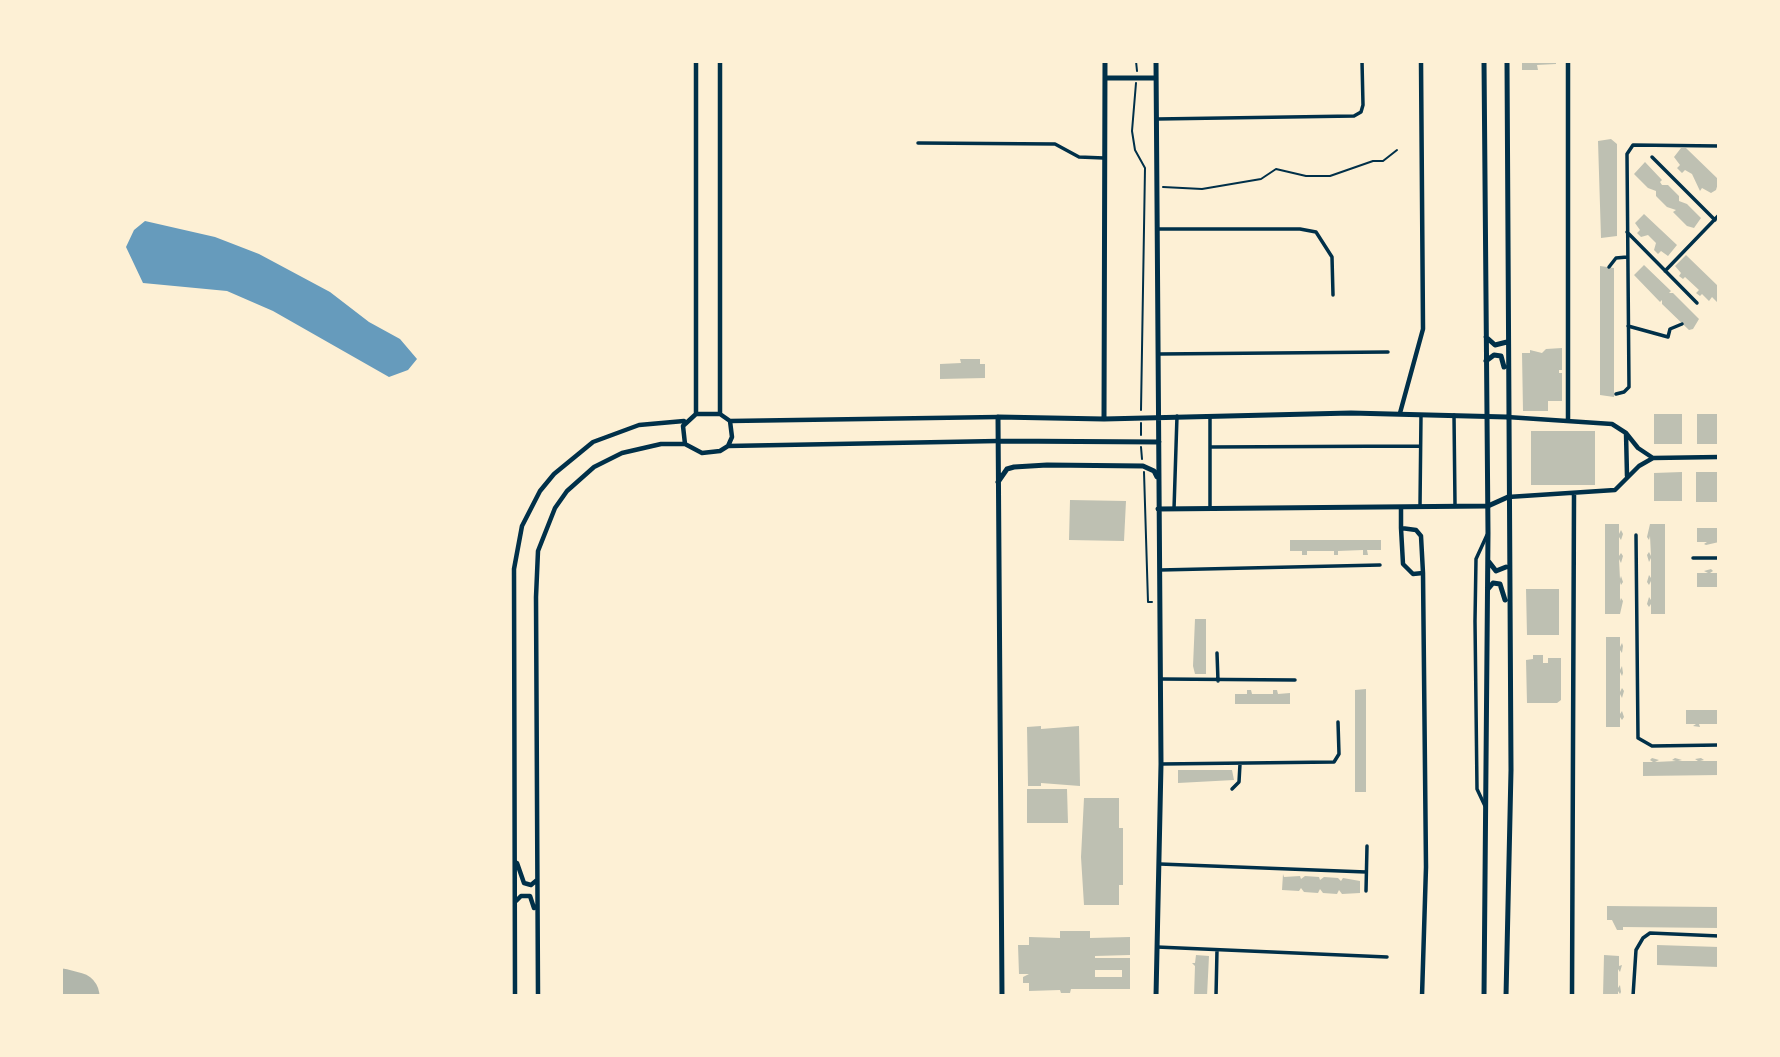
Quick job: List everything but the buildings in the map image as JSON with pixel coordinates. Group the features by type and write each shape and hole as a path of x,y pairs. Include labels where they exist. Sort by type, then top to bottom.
{"main road":[{"path":"1104,419 1105,61"},
{"path":"1156,61 1161,764 1156,996"},
{"path":"1484,61 1485,362 1489,533 1484,996"},
{"path":"1506,996 1511,845 1507,61"},
{"path":"1105,78 1156,78"},
{"path":"1486,337 1494,345 1507,342"},
{"path":"1485,362 1494,355 1501,356 1507,384"},
{"path":"1002,996 998,417 1104,419 1421,413 1507,417"},
{"path":"998,441 1159,442"},
{"path":"998,482 1007,469 1014,467 1143,466 1154,471 1159,480"},
{"path":"1158,509 1488,506 1508,497"},
{"path":"1488,559 1496,571 1503,571 1508,565"},
{"path":"1487,589 1493,583 1502,586 1508,613"}],"street":[{"path":"696,61 696,414"},
{"path":"720,61 720,414"},
{"path":"1157,120 1354,117 1361,112 1363,105 1362,61"},
{"path":"1400,413 1423,328 1421,61"},
{"path":"1568,61 1568,421"},
{"path":"918,143 1055,144 1079,157 1104,158"},
{"path":"1616,394 1627,390 1629,375 1625,161 1629,148 1643,145 1719,146"},
{"path":"1652,157 1717,217 1665,271"},
{"path":"1158,229 1300,229 1316,232 1332,257 1333,295"},
{"path":"1627,232 1697,303"},
{"path":"1609,267 1616,258 1627,257"},
{"path":"1628,326 1668,337 1670,329 1682,324"},
{"path":"1159,354 1388,352"},
{"path":"515,996 514,569 522,526 540,491 554,474 593,442 639,425 685,421 708,411 720,414 730,421 998,417"},
{"path":"1420,507 1421,413"},
{"path":"1454,414 1455,507"},
{"path":"1210,415 1210,509"},
{"path":"1174,509 1177,416"},
{"path":"1507,417 1612,425 1626,433 1638,448 1653,458 1719,457"},
{"path":"685,421 682,431 685,444"},
{"path":"728,446 732,437 730,421"},
{"path":"1626,433 1627,477"},
{"path":"538,996 538,551 561,499 594,467 640,448 685,444 708,454 728,446 998,441"},
{"path":"1210,447 1420,446"},
{"path":"1508,497 1574,495 1615,490 1627,477 1653,458"},
{"path":"1572,996 1574,495"},
{"path":"1401,508 1404,568 1413,574 1423,573"},
{"path":"1401,528 1416,530 1421,536 1423,573 1426,867 1422,996"},
{"path":"1488,812 1477,789 1475,621 1476,559 1489,533"},
{"path":"1636,535 1638,738 1652,746 1719,745"},
{"path":"1693,558 1719,558"},
{"path":"1158,570 1380,565"},
{"path":"1217,653 1218,681"},
{"path":"1159,679 1295,680"},
{"path":"1161,764 1334,762 1339,754 1338,722"},
{"path":"1232,789 1240,782 1240,764"},
{"path":"515,838 522,881 531,885 537,879"},
{"path":"1366,891 1367,846"},
{"path":"1160,864 1366,872"},
{"path":"515,901 524,896 534,901 537,955"},
{"path":"1633,996 1636,950 1643,938 1650,933 1719,936"},
{"path":"1157,947 1387,957"},
{"path":"1216,996 1217,950"}],"path":[{"path":"1136,61 1132,131 1135,150 1145,168 1141,441 1146,487 1148,602 1158,603"},
{"path":"1157,187 1209,188 1261,179 1276,169 1306,176 1330,176 1373,161 1383,161 1397,150"}],"water":[{"path":"145,221 215,237 259,254 330,292 369,322 400,339 417,359 408,370 389,377 273,311 227,291 143,283 126,247 134,230"}],"runway":[{"path":"61,992 76,996"}]}
